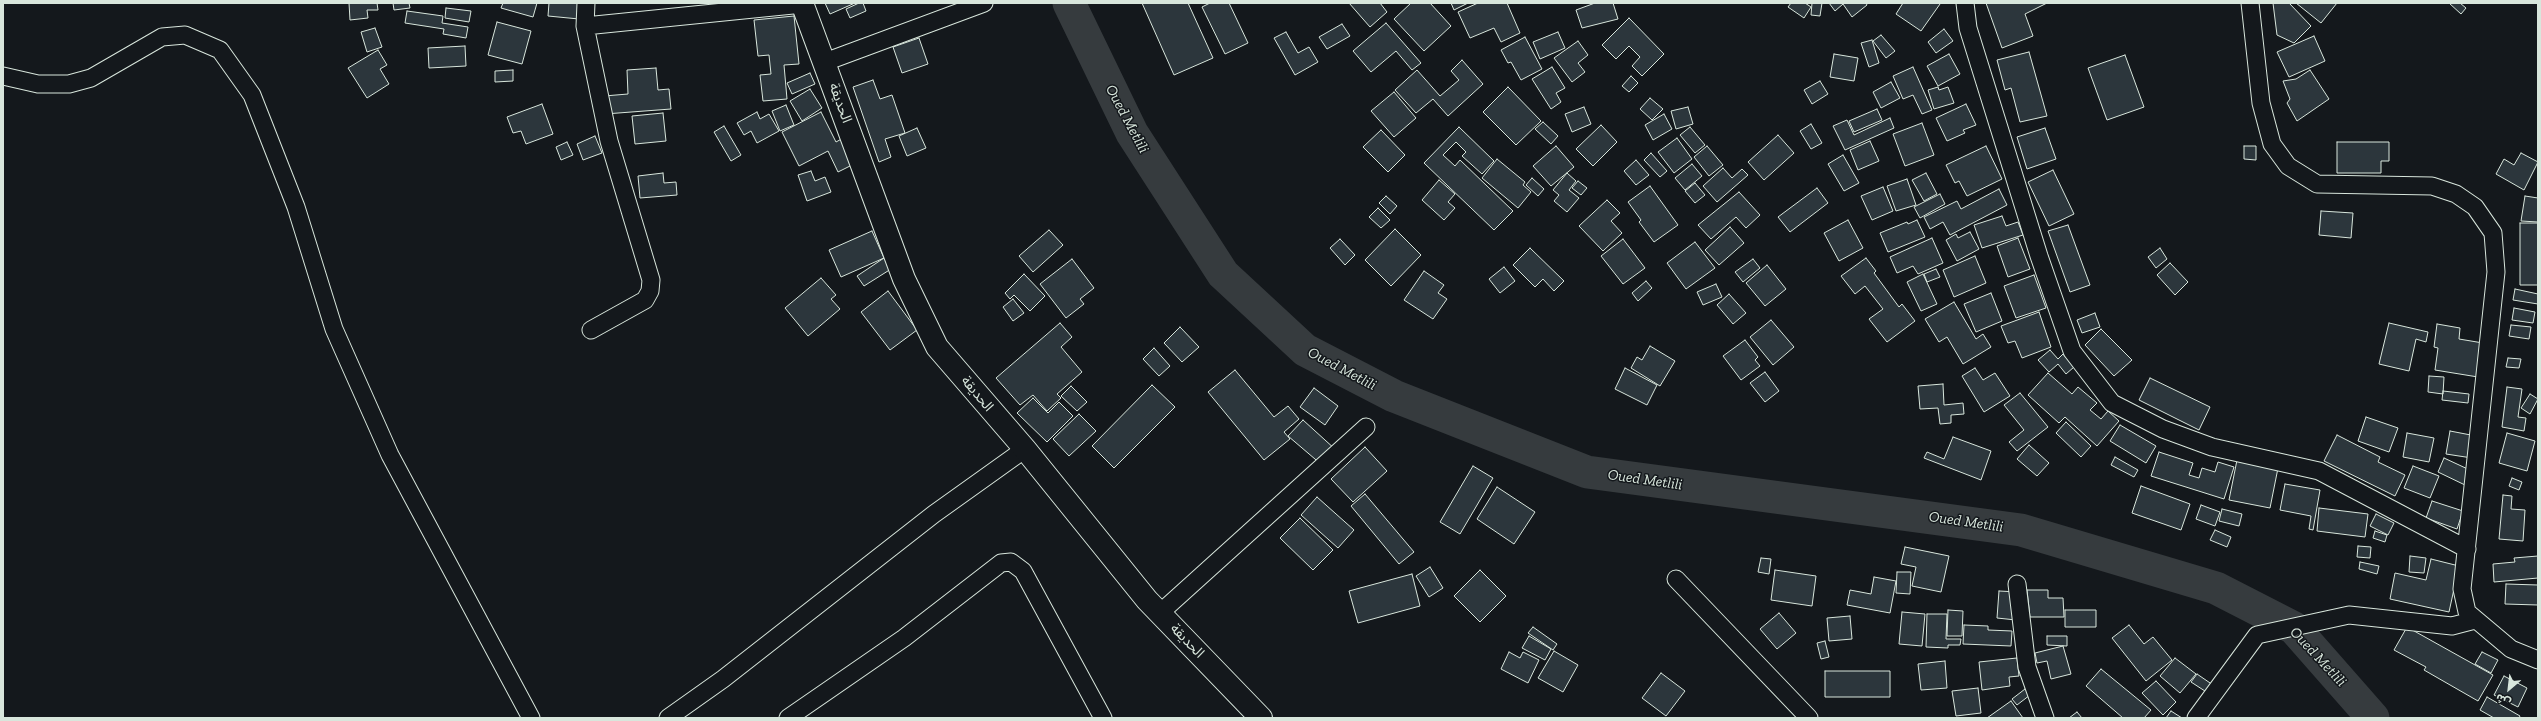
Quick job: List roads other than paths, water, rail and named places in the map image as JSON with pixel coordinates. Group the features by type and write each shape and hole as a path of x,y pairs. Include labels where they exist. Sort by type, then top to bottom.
{"street":[{"path":"586,3 585,26 609,141 651,280 650,291 646,300 591,330"},
{"path":"825,62 984,3"},
{"path":"1965,3 1968,28 2039,256 2072,350 2112,403 2162,429 2212,447 2319,470 2467,549"},
{"path":"2250,3 2261,103 2272,144 2288,166 2317,184 2432,186 2456,194 2474,207 2493,233 2496,272 2462,589 2467,612 2475,620 2511,649 2538,660"},
{"path":"585,26 803,4"},
{"name":"الحديقة","path":"803,4 904,279 937,347 1025,449 1160,613 1261,718"},
{"path":"3,76 38,84 69,84 91,78 162,38 185,35 220,50 252,95 296,207 334,329 390,455 531,718"},
{"path":"1160,613 1366,427"},
{"path":"668,718 723,679 934,514 1025,449"},
{"path":"788,718 904,638 1001,563 1011,562 1023,571 1103,718"},
{"path":"1676,579 1809,718"},
{"path":"2017,584 2026,667 2045,718"},
{"path":"2196,718 2257,635 2349,615 2452,626 2475,620"}],"waterway":[{"name":"Oued Metlili","path":"1069,3 1132,133 1223,274 1305,350 1394,396 1587,472 2021,530 2216,588 2294,628 2373,718"}]}
